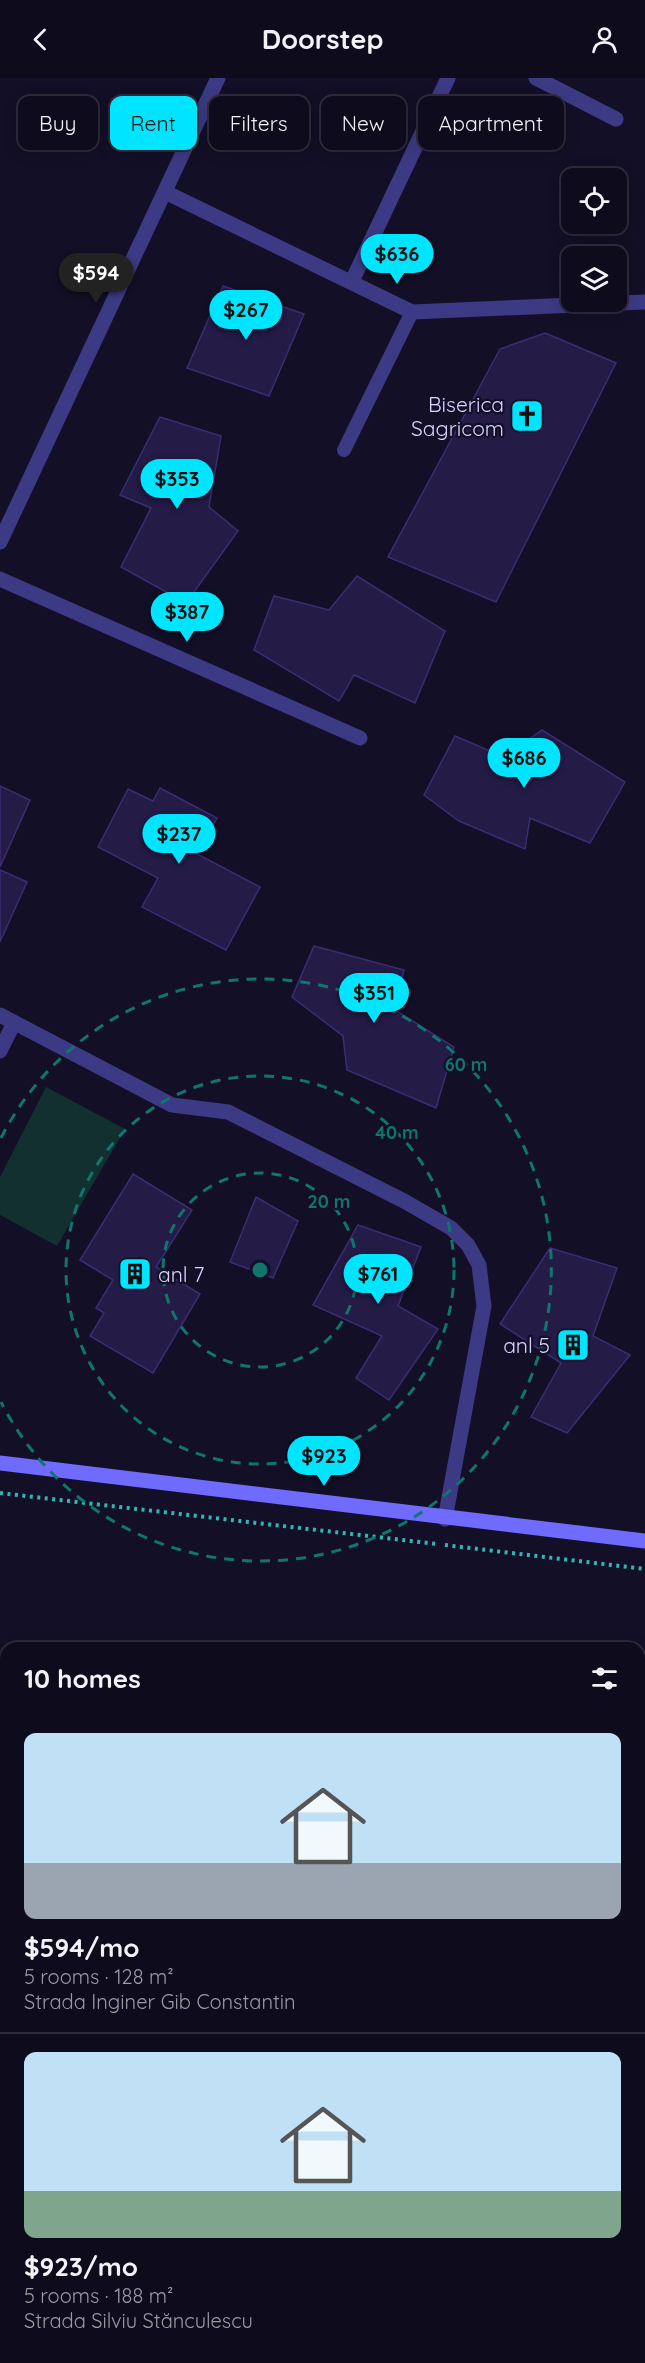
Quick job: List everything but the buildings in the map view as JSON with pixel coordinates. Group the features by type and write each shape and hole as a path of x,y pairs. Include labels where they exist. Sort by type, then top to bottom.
{"main road":[{"path":"0,1463 445,1519 645,1541"}],"street":[{"path":"0,542 218,78"},
{"path":"352,281 448,78"},
{"path":"536,78 616,119"},
{"path":"165,192 412,312 645,302"},
{"path":"0,579 360,738"},
{"path":"0,1015 172,1105 228,1112 404,1201 452,1228 468,1245 479,1265 484,1306 445,1519"},
{"path":"0,1051 14,1023"}],"lane":[{"path":"344,450 412,312"}],"path":[{"path":"0,1493 645,1569"}],"green space":[{"path":"46,1087 125,1129 57,1246 0,1215 0,1177"}],"place":[{"name":"Biserica Sagricom","path":"527,416"},
{"name":"anl 7","path":"135,1274"},
{"name":"anl 5","path":"573,1345"}]}
